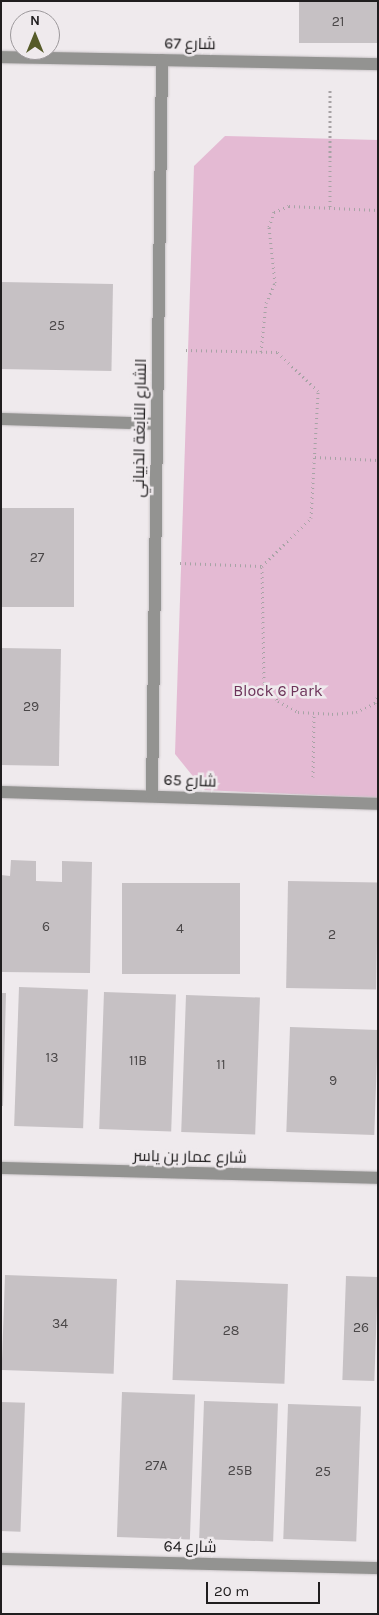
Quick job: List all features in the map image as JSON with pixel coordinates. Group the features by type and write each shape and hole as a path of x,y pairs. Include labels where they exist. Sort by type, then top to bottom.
{"street":[{"name":"شارع 67","path":"1,57 378,64"},
{"name":"الشارع النابغة الذبياني","path":"152,796 162,60"},
{"path":"1,419 156,424"},
{"name":"شارع 65","path":"1,792 378,804"},
{"name":"شارع عمار بن ياسر","path":"1,1168 378,1178"},
{"name":"شارع 64","path":"1,1559 378,1568"}],"path":[{"path":"330,207 331,63"},
{"path":"261,352 266,303 275,283 270,227 274,212 289,206 378,210"},
{"path":"155,562 262,566 311,518 318,392 277,352 158,349"},
{"path":"315,458 378,460"},
{"path":"262,566 264,683 278,701 298,712 332,714 356,712 375,703 378,695"},
{"path":"313,801 314,713"}],"green space":[{"name":"Block 6 Park","path":"225,136 378,140 378,798 204,790 175,754 194,166"}],"building":[{"path":"299,1 378,1 378,43 299,43"},
{"path":"1,282 113,284 111,371 1,369"},
{"path":"1,508 74,508 74,607 1,607"},
{"path":"1,648 61,649 59,766 1,765"},
{"path":"11,860 36,861 36,881 62,882 62,861 92,862 90,973 1,972 1,875 10,876"},
{"path":"288,881 378,883 376,990 286,988"},
{"path":"122,883 240,883 240,974 122,974"},
{"path":"19,987 88,989 83,1128 14,1126"},
{"path":"104,992 176,995 171,1131 99,1129"},
{"path":"1,993 6,993 3,1106 1,1106"},
{"path":"186,995 260,998 255,1134 181,1132"},
{"path":"290,1027 378,1030 374,1135 286,1132"},
{"path":"5,1275 117,1279 114,1374 2,1370"},
{"path":"346,1276 378,1277 374,1381 342,1380"},
{"path":"176,1280 288,1284 284,1384 173,1380"},
{"path":"122,1392 195,1395 190,1539 117,1537"},
{"path":"204,1401 278,1404 273,1541 199,1539"},
{"path":"1,1402 25,1403 20,1532 1,1531"},
{"path":"288,1404 361,1407 356,1541 283,1539"}]}
